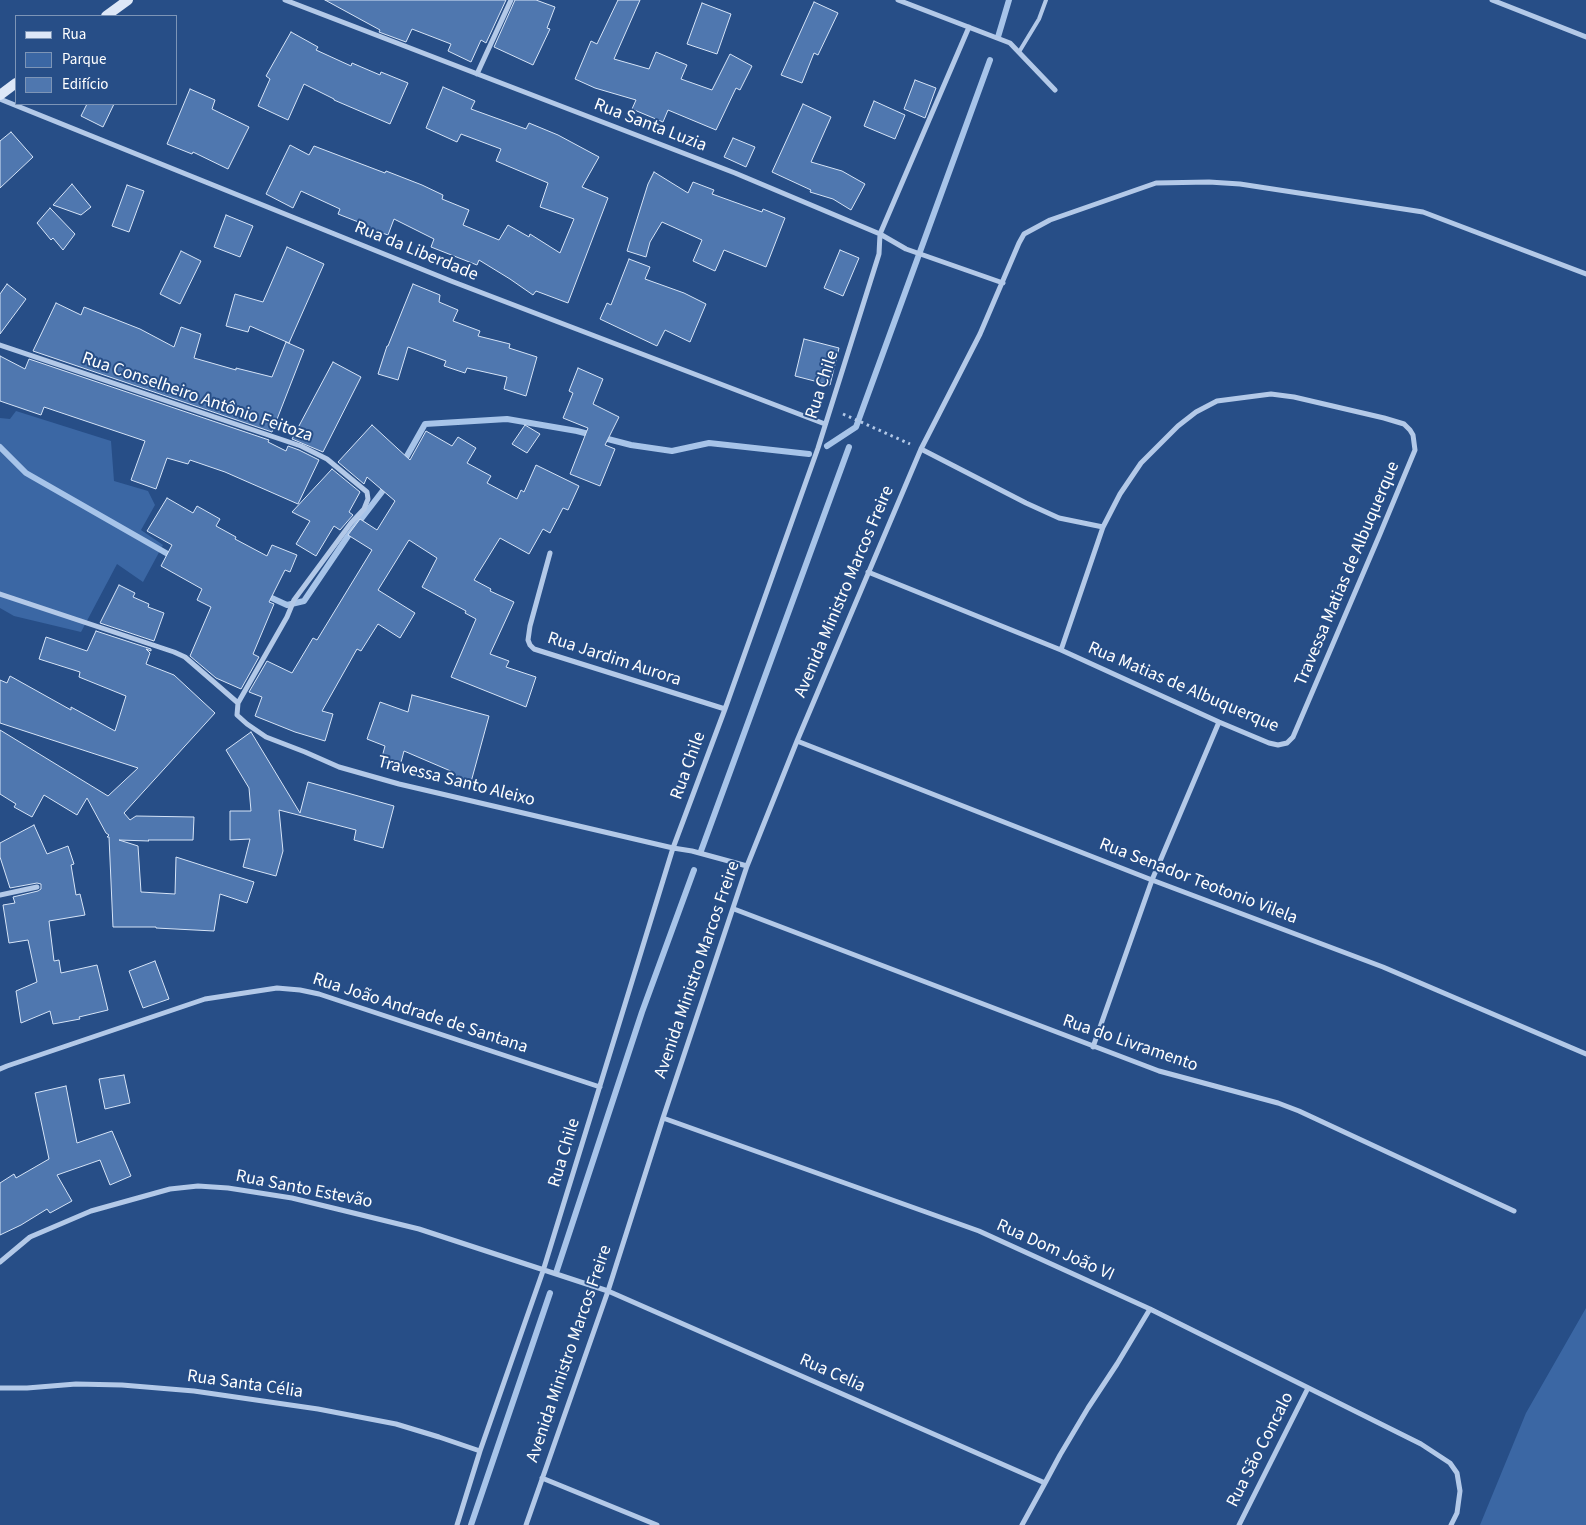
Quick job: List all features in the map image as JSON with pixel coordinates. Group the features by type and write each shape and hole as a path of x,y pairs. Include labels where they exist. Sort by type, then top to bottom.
{"main road":[{"path":"107,15 128,0"},
{"path":"0,95 15,84"}],"street":[{"name":"Rua Santa Luzia","path":"285,0 735,173 880,234 906,249 1003,283"},
{"path":"477,74 511,0"},
{"path":"898,0 1010,43 1055,90"},
{"path":"1492,0 1586,37"},
{"name":"Rua Chile","path":"457,1525 480,1451 543,1271 673,848 815,458 879,254 880,234 969,27"},
{"name":"Rua da Liberdade","path":"0,99 452,281 825,424"},
{"name":"Avenida Ministro Marcos Freire","path":"526,1525 608,1291 663,1118 747,866 797,741 921,449 980,334 1024,234 1050,220 1156,183 1240,184 1423,212 1586,274"},
{"name":"Rua Conselheiro Antônio Feitoza","path":"0,345 301,446 327,459 367,492 368,499 364,509 351,523 294,600 287,617 238,703"},
{"name":"Rua Matias de Albuquerque","path":"1061,650 1103,527 1120,494 1141,463 1196,412 1217,401 1270,394 1294,396 1404,424"},
{"name":"Travessa Matias de Albuquerque","path":"1293,737 1415,450 1413,435 1404,424"},
{"path":"921,449 1026,504 1058,518 1103,527"},
{"name":"Rua Jardim Aurora","path":"550,553 530,626 528,640 534,649 725,709"},
{"name":"Rua Matias de Albuquerque","path":"868,572 1061,650 1269,743 1278,745 1287,743 1293,737"},
{"path":"0,594 185,657 238,703"},
{"name":"Travessa Santo Aleixo","path":"238,703 237,715 266,738 339,767 399,784 692,851 747,866"},
{"path":"1094,1047 1152,880 1219,722"},
{"name":"Rua Senador Teotonio Vilela","path":"797,741 1152,880 1383,967 1586,1054"},
{"path":"0,896 37,888"},
{"name":"Rua do Livramento","path":"734,908 1159,1071 1278,1103 1299,1111 1514,1211"},
{"name":"Rua João Andrade de Santana","path":"0,1069 205,1000 277,988 319,994 600,1087"},
{"name":"Rua Dom João VI","path":"663,1118 979,1231 1150,1309 1421,1444 1450,1464 1457,1473 1460,1491 1457,1513 1452,1525"},
{"name":"Rua Santo Estevão","path":"0,1262 30,1237 91,1210 170,1189 198,1186 228,1188 292,1198 419,1229 608,1291"},
{"name":"Rua Celia","path":"608,1291 1045,1483"},
{"path":"1022,1525 1060,1455 1150,1309"},
{"name":"Rua Santa Célia","path":"0,1388 76,1384 122,1384 194,1391 396,1424 480,1451"},
{"name":"Rua São Concalo","path":"1239,1525 1308,1388"},
{"path":"542,1478 657,1525"}],"lane":[{"path":"1018,52 1038,19 1046,0"}],"path":[{"path":"831,408 921,449"}],"green space":[{"path":"16,411 111,441 114,481 148,491 155,505 141,530 163,545 143,582 117,564 81,632 14,616 0,608 0,418 10,419"},
{"path":"1586,1308 1586,1525 1480,1525 1526,1413"}],"building":[{"path":"325,0 506,0 486,43 481,40 471,62 448,51 451,44 412,29 406,42 379,32 380,30"},
{"path":"515,0 536,0 555,7 547,28 550,29 533,65 494,47"},
{"path":"618,0 640,0 614,59 649,69 656,52 687,65 681,79 712,90 730,54 752,66 740,90 736,88 716,130 668,110 663,122 632,109 636,100 595,88 575,79 591,41 597,44"},
{"path":"814,2 838,13 818,55 814,53 802,83 781,75"},
{"path":"702,3 731,14 717,54 687,44"},
{"path":"291,32 318,47 316,50 351,66 352,63 380,75 381,72 408,83 390,124 334,100 304,84 288,120 258,106 270,79 266,76"},
{"path":"915,80 936,88 925,118 904,109"},
{"path":"443,87 475,101 471,109 526,129 529,123 558,135 599,157 582,187 608,198 568,303 536,291 533,295 479,260 477,265 431,247 434,239 394,219 388,235 365,227 366,225 338,214 340,209 301,191 293,208 266,194 290,145 309,155 314,146 385,173 386,171 443,195 442,199 469,210 463,225 499,240 508,225 529,237 530,234 560,253 574,219 540,207 548,183 496,161 501,149 461,134 457,142 426,128"},
{"path":"190,89 215,100 212,109 249,127 228,169 193,152 192,154 167,144"},
{"path":"874,101 905,115 895,139 864,126"},
{"path":"803,104 831,117 811,162 842,171 865,184 851,210 833,199 810,192 811,190 772,172"},
{"path":"86,105 114,105 103,127 81,116"},
{"path":"11,132 33,157 0,188 0,141"},
{"path":"733,138 755,147 746,167 724,157"},
{"path":"654,172 688,193 693,182 714,190 712,194 762,212 763,209 785,218 766,267 724,250 715,271 693,261 702,240 662,222 650,242 646,257 627,251 648,184"},
{"path":"72,184 91,207 81,215 53,205"},
{"path":"127,185 144,191 129,232 112,226"},
{"path":"50,208 75,234 63,250 53,238 51,240 37,223"},
{"path":"226,215 253,226 240,257 214,247"},
{"path":"287,247 324,264 289,343 250,326 248,332 226,326 235,294 263,302"},
{"path":"840,250 859,258 843,296 824,288"},
{"path":"181,251 201,261 180,304 160,294"},
{"path":"629,259 650,267 645,279 684,293 706,304 690,342 665,330 657,346 600,319 607,303 611,305"},
{"path":"7,284 26,299 0,334 0,294"},
{"path":"413,284 440,295 439,302 458,310 453,321 480,331 478,336 510,344 509,348 537,357 526,396 504,389 507,377 467,368 465,373 444,366 446,361 408,347 398,380 378,374 387,346"},
{"path":"56,303 81,315 84,307 140,329 174,347 181,327 201,334 194,358 236,370 236,368 272,377 286,342 304,350 272,432 33,351"},
{"path":"804,339 839,348 830,385 795,376"},
{"path":"0,356 25,369 29,359 269,440 268,442 286,451 288,446 319,460 298,504 225,472 190,460 188,464 167,458 156,489 131,480 145,441 44,407 41,415 0,401"},
{"path":"333,362 361,377 323,452 292,439"},
{"path":"578,368 603,379 593,404 619,417 605,445 615,449 600,486 570,474 588,428 563,418 573,393 569,391"},
{"path":"372,425 410,460 426,431 452,446 458,437 476,448 467,463 491,476 487,483 517,499 521,490 524,492 536,465 579,486 568,510 563,508 550,533 543,529 529,554 500,538 474,580 491,589 490,591 514,602 490,654 509,661 506,667 536,677 526,707 451,677 476,619 465,613 466,611 422,587 437,558 409,540 378,590 415,613 400,638 378,624 361,651 357,649 322,711 333,714 325,741 295,732 255,716 262,697 249,692 267,661 292,673 313,638 317,640 372,550 348,535 360,519 377,530 395,501 367,477 364,484 338,462"},
{"path":"525,425 540,434 527,453 512,444"},
{"path":"332,469 360,492 349,512 353,515 340,530 334,526 316,556 296,544 310,521 292,512"},
{"path":"167,498 193,513 197,506 220,519 216,526 236,537 235,539 267,556 272,545 297,555 290,572 285,570 269,602 274,604 253,654 259,657 241,689 216,678 190,656 211,607 197,600 202,589 161,566 172,545 147,531"},
{"path":"119,585 135,593 133,597 149,604 148,607 164,613 154,641 100,623"},
{"path":"96,631 151,649 151,651 146,649 150,653 146,664 174,675 215,713 124,813 130,820 136,816 194,817 193,840 119,840 138,846 141,892 175,894 176,857 254,882 247,903 220,894 214,931 156,927 113,927 109,837 107,837 109,835 106,833 87,798 77,815 44,795 32,817 14,807 16,804 0,794 0,730 108,796 138,768 0,723 0,680 7,683 10,676 71,710 71,707 115,731 126,696 79,677 80,672 39,659 46,637 87,651"},
{"path":"412,695 489,716 471,782 452,776 453,772 404,751 400,766 381,761 385,746 367,739 380,702 408,712"},
{"path":"251,732 300,813 308,782 394,806 383,848 354,840 356,830 279,810 283,851 276,876 243,867 250,839 230,840 230,811 251,811 249,788 226,750"},
{"path":"34,825 47,854 68,846 74,864 71,865 76,895 80,894 85,915 49,921 54,961 59,960 61,973 97,965 108,1010 79,1017 80,1019 53,1024 50,1011 21,1023 16,991 37,982 28,940 9,943 3,905 15,903 13,897 41,889 41,884 37,883 10,888 0,857 0,843"},
{"path":"155,961 169,999 143,1008 129,971"},
{"path":"124,1075 130,1103 105,1109 99,1079"},
{"path":"66,1086 77,1143 112,1131 131,1176 110,1185 100,1160 57,1175 72,1201 50,1213 47,1209 0,1235 0,1183 14,1174 16,1178 49,1159 35,1093"}],"waterway":[{"path":"998,37 1009,0"},
{"path":"827,446 856,427 990,60"},
{"path":"403,463 425,424 507,419 577,431 631,445 672,451 709,443 809,454"},
{"path":"0,447 26,473 173,557"},
{"path":"701,851 849,447"},
{"path":"263,594 287,605 304,601 348,536 388,484"},
{"path":"556,1273 642,1012 694,870"},
{"path":"471,1525 550,1293"}]}
